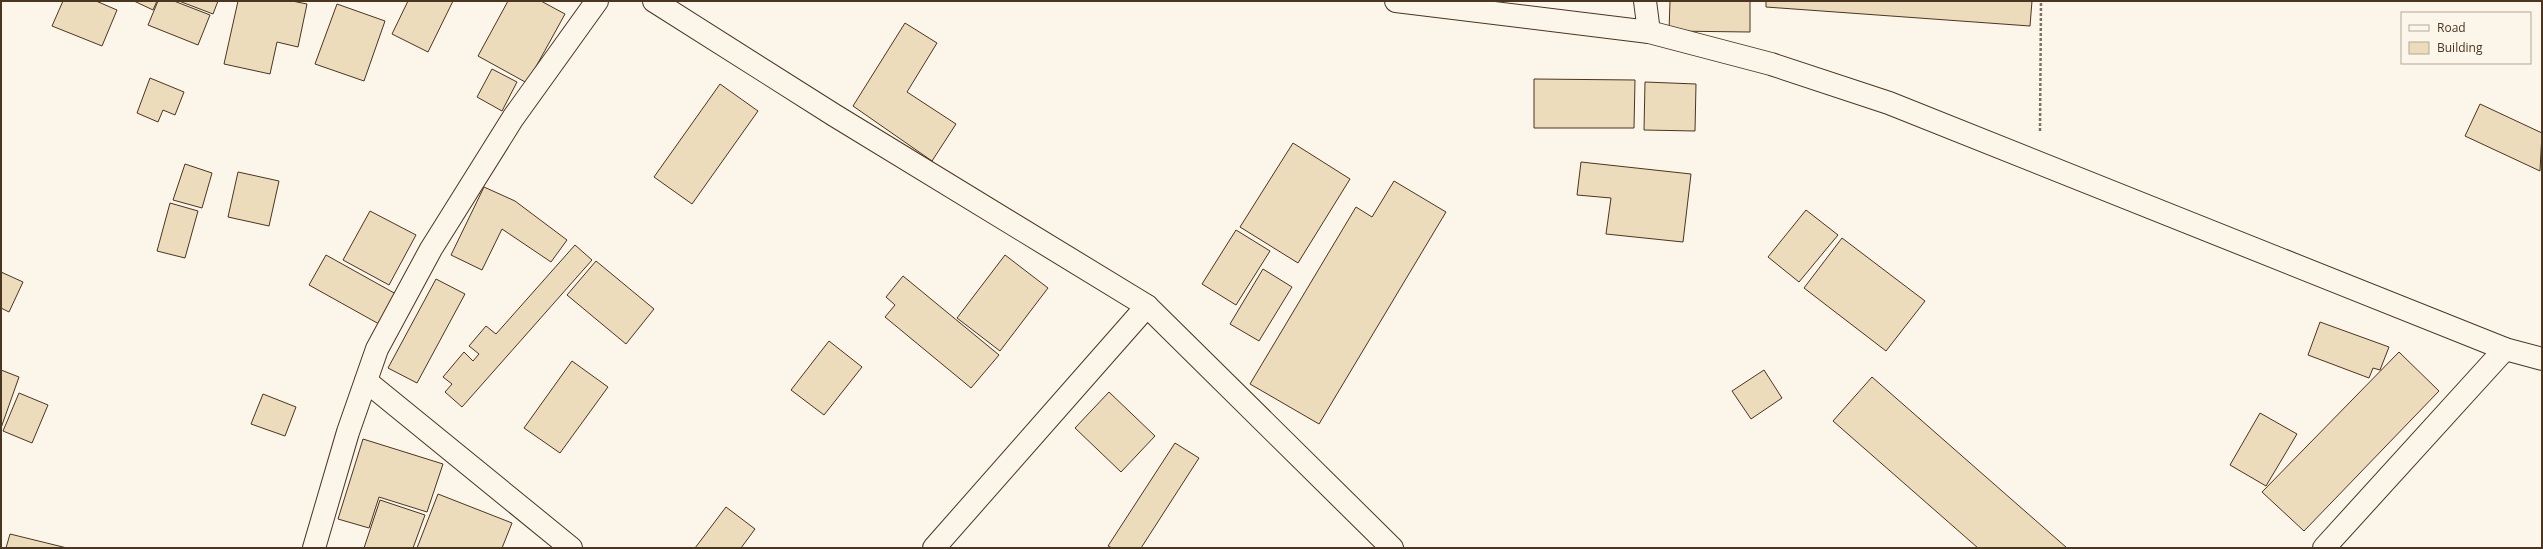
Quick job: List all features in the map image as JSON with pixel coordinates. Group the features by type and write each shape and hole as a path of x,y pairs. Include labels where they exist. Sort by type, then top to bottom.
{"street":[{"path":"314,548 377,349 431,250 513,118 598,1"},
{"path":"654,1 834,115 1147,306 1392,548"},
{"path":"1396,1 1649,32 1771,64 1874,98 2504,349 2542,359"},
{"path":"1645,1 1649,32"},
{"path":"934,548 1147,306"},
{"path":"2324,548 2504,349"},
{"path":"366,381 571,548"}],"path":[{"path":"2040,1 2040,164"}],"building":[{"path":"63,1 96,1 117,10 102,46 52,26"},
{"path":"134,1 157,1 153,10"},
{"path":"158,1 174,1 210,15 198,45 148,25"},
{"path":"179,1 218,1 213,14"},
{"path":"238,1 292,1 307,4 298,47 277,42 270,74 224,64"},
{"path":"408,1 453,1 428,52 392,34"},
{"path":"508,1 541,1 565,14 527,83 478,56"},
{"path":"1670,1 1750,1 1750,32 1669,31"},
{"path":"1766,1 2032,1 2030,26 1766,7"},
{"path":"337,4 385,21 364,81 315,64"},
{"path":"905,23 937,43 907,92 956,124 932,161 853,106"},
{"path":"492,69 517,82 502,111 477,97"},
{"path":"150,78 184,92 175,115 163,110 158,122 137,113"},
{"path":"1534,79 1635,80 1634,128 1534,128"},
{"path":"1645,82 1696,84 1695,131 1644,130"},
{"path":"720,84 758,111 692,204 654,177"},
{"path":"2480,104 2542,133 2540,171 2465,136"},
{"path":"1293,143 1350,179 1298,263 1240,227"},
{"path":"1581,162 1691,174 1683,242 1606,234 1611,198 1577,195"},
{"path":"185,164 212,173 202,208 173,200"},
{"path":"238,172 279,181 269,226 228,217"},
{"path":"1394,181 1446,212 1319,424 1250,384 1356,207 1372,217"},
{"path":"484,187 515,201 567,240 551,262 502,229 482,270 451,255"},
{"path":"170,203 198,211 185,258 157,251"},
{"path":"1806,210 1838,235 1799,282 1768,257"},
{"path":"370,211 416,235 389,285 343,260"},
{"path":"1236,230 1270,251 1236,305 1202,284"},
{"path":"1842,238 1925,301 1886,351 1804,288"},
{"path":"575,245 592,260 462,407 445,392 452,384 443,377 464,352 473,361 479,354 469,346 486,326 496,334"},
{"path":"326,255 396,294 379,324 309,285"},
{"path":"1005,255 1048,288 1000,351 957,318"},
{"path":"596,261 654,309 626,344 567,295"},
{"path":"1263,269 1292,287 1259,341 1230,324"},
{"path":"1,272 23,282 9,312 1,308"},
{"path":"903,276 999,355 971,388 885,317 895,305 886,297"},
{"path":"436,279 465,294 417,383 388,368"},
{"path":"2320,322 2389,347 2380,370 2373,368 2369,378 2308,355"},
{"path":"829,341 862,367 824,415 791,390"},
{"path":"2399,352 2439,391 2304,531 2262,492"},
{"path":"572,361 608,387 560,453 524,428"},
{"path":"1,370 19,377 1,428"},
{"path":"1764,370 1782,398 1751,419 1732,391"},
{"path":"1872,377 2067,548 1978,548 1833,421"},
{"path":"1109,392 1155,436 1121,472 1075,428"},
{"path":"19,393 48,405 32,443 3,431"},
{"path":"263,394 296,407 285,436 251,424"},
{"path":"2260,413 2297,434 2266,486 2230,465"},
{"path":"363,439 443,464 427,512 379,497 369,528 338,519"},
{"path":"1175,443 1199,458 1141,548 1112,548 1108,546"},
{"path":"438,494 512,523 502,548 417,548"},
{"path":"380,500 425,515 413,548 364,548"},
{"path":"726,507 755,529 741,548 695,548"},
{"path":"10,534 67,548 6,548"}]}
